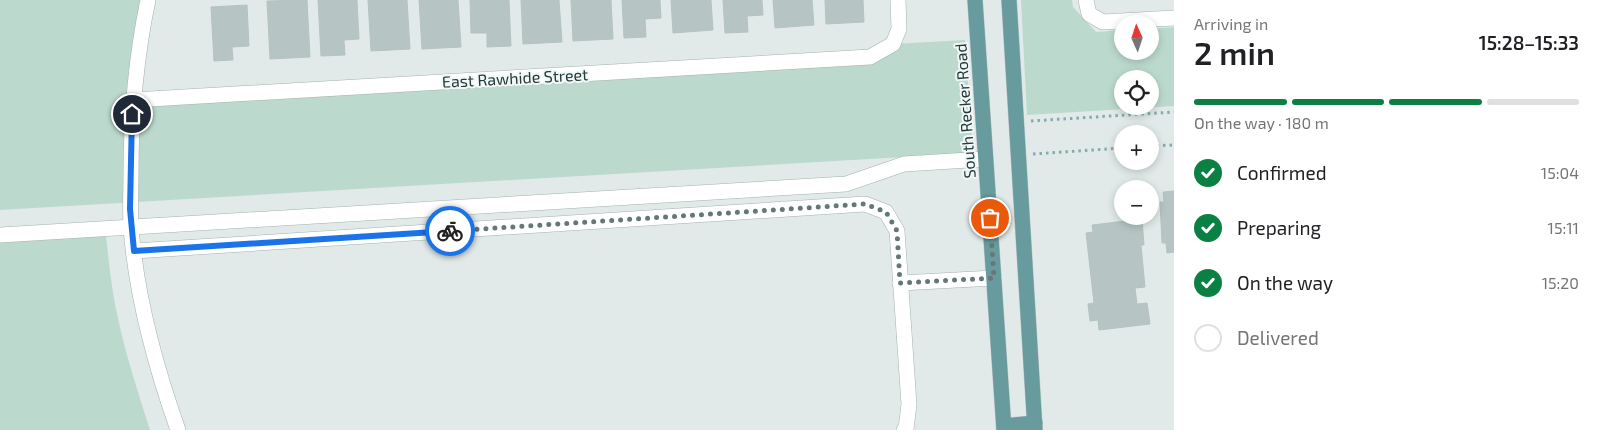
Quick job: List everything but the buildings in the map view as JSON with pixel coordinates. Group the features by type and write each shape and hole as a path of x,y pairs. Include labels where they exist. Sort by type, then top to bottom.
{"main road":[{"name":"South Recker Road","path":"975,0 1004,428"},
{"path":"1004,428 1035,426 1009,0"}],"street":[{"path":"148,0 143,25 131,128 131,227 149,335 164,390 178,430"},
{"name":"East Rawhide Street","path":"134,100 870,57 893,44 899,29 898,0"},
{"path":"1088,7 1103,22 1174,18"},
{"path":"0,235 846,184 904,164 986,159"},
{"path":"134,251 865,204 886,212 897,231 909,404 905,429"},
{"path":"900,283 994,278"}],"path":[{"path":"1015,122 1174,112"},
{"path":"1159,146 1174,145"},
{"path":"1018,155 1114,149"}],"green space":[{"path":"0,0 148,0 134,99 870,57 893,44 965,40 973,153 0,210"},
{"path":"1021,0 1072,0 1073,7 1096,32 1114,31 1114,60 1159,60 1159,28 1174,27 1174,106 1159,107 1159,70 1114,70 1114,110 1027,115"},
{"path":"106,235 119,323 129,363 150,430 0,430 0,241"}],"way so far":[{"path":"450,231 865,204 886,212 897,231 900,283 994,278 990,218"}],"route":[{"path":"132,114 130,209 134,251 450,231"}]}
